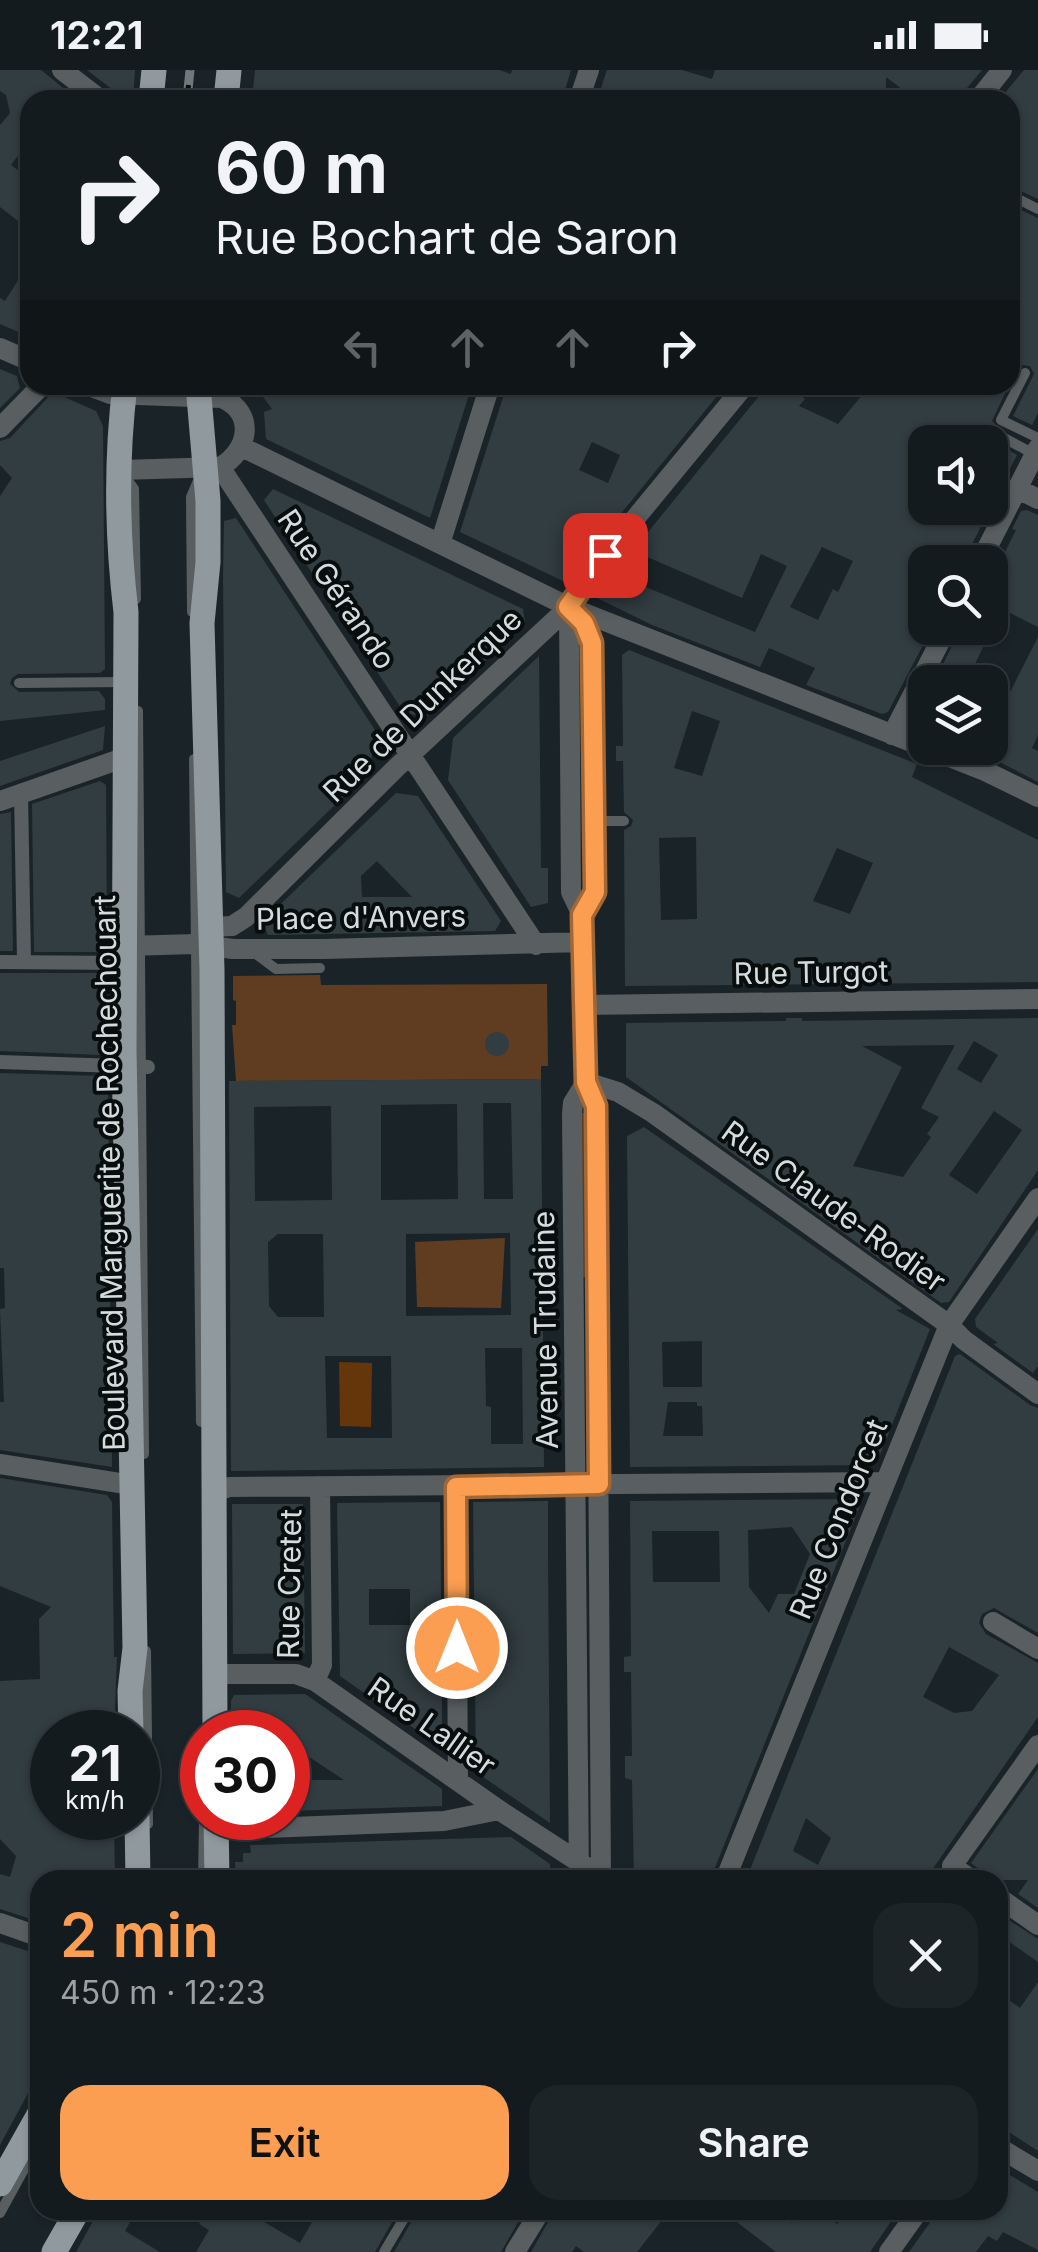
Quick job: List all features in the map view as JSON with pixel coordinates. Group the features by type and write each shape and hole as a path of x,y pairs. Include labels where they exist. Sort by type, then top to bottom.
{"main road":[{"name":"Boulevard Marguerite de Rochechouart","path":"125,395 120,565 126,612 129,952 138,1067 132,1485 135,1648 130,1710"},
{"path":"200,395 213,468 202,623 201,941 214,1492 215,1710"},
{"path":"137,1840 138,1870"},
{"path":"214,1840 216,1870"},
{"path":"0,2184 30,2131"},
{"path":"54,2252 72,2220"}],"street":[{"path":"986,90 1002,70"},
{"path":"68,72 89,90"},
{"path":"0,428 32,395"},
{"path":"121,470 213,468 233,460 246,432 239,410 215,395"},
{"path":"440,544 487,395"},
{"name":"Rue de Dunkerque","path":"243,919 568,607 582,584 736,395"},
{"path":"242,447 568,607 985,772 1038,797"},
{"path":"989,545 1037,447"},
{"name":"Rue Gérando","path":"213,468 536,944"},
{"path":"1018,489 1038,499"},
{"name":"Avenue Trudaine","path":"568,607 584,623 592,643 595,892 582,915"},
{"name":"Avenue Trudaine","path":"568,607 571,892 582,915 586,1082 596,1106 601,1870"},
{"path":"892,735 938,645"},
{"path":"0,801 126,756"},
{"path":"21,793 24,962"},
{"path":"0,962 129,952 201,941 243,919 250,949"},
{"name":"Place d'Anvers","path":"201,941 250,949 583,942"},
{"name":"Rue Turgot","path":"584,1005 1038,998"},
{"path":"0,1062 138,1067"},
{"name":"Avenue Trudaine","path":"579,1870 572,1114 573,1103 586,1082"},
{"name":"Rue Claude-Rodier","path":"586,1082 618,1092 653,1113 1038,1394"},
{"name":"Rue Condorcet","path":"730,1870 948,1325 1038,1198"},
{"path":"0,1464 132,1485"},
{"path":"214,1492 229,1487 886,1482"},
{"name":"Rue Cretet","path":"315,1680 322,1665 320,1486"},
{"path":"456,1487 458,1781"},
{"path":"993,1622 1038,1649"},
{"name":"Rue Lallier","path":"214,1674 296,1674 315,1680 578,1870"},
{"path":"948,1870 1038,1745"},
{"path":"310,1822 444,1821 499,1810"},
{"path":"1008,1904 1038,1924"},
{"path":"0,1923 30,1934"},
{"path":"1008,2153 1038,2171"},
{"path":"515,2252 535,2220"},
{"path":"889,2252 912,2220"}],"lane":[{"path":"1020,383 1025,373"},
{"path":"1014,395 1001,420 1037,447"},
{"path":"1008,439 1037,447"},
{"name":"Boulevard Marguerite de Rochechouart","path":"121,470 134,489 129,952"},
{"path":"19,682 126,682"},
{"path":"594,821 624,821"},
{"path":"201,941 203,1710"},
{"path":"250,949 276,969 320,968"},
{"name":"Boulevard Marguerite de Rochechouart","path":"138,1067 148,1870"},
{"path":"205,1870 209,1840"},
{"path":"0,2213 30,2158"},
{"path":"42,2252 60,2220"},
{"path":"384,2252 403,2220"}],"shaded area":[{"path":"320,975 321,985 547,984 548,1066 541,1066 541,1079 236,1081 233,976"},
{"path":"581,1113 589,1113 591,1277 582,1277"},
{"path":"505,1238 501,1308 417,1307 415,1242"},
{"path":"339,1362 372,1363 371,1427 340,1426"}],"building":[{"path":"0,70 41,70 66,90 20,90 20,153 11,165 20,172 20,222 0,207 0,125 10,113 6,95 0,91"},
{"path":"87,70 135,70 134,90 113,90"},
{"path":"255,70 499,70 511,74 512,70 571,70 565,90 253,90"},
{"path":"607,70 682,70 712,79 715,70 982,70 965,90 903,90 886,77 886,90 600,90"},
{"path":"1024,70 1038,70 1038,199 1020,191 1020,90 1007,90"},
{"path":"1020,210 1038,218 1038,413 1032,425 1013,416 1034,374 1030,366 1021,365"},
{"path":"20,277 20,333 0,324 0,298 5,301"},
{"path":"0,369 17,376 20,388 0,408"},
{"path":"50,395 60,395 96,411 103,426 105,669 100,673 18,674 10,684 19,692 99,691 105,699 105,710 0,721 0,496 12,478 0,465 0,441 10,438"},
{"path":"262,395 469,395 430,518 266,439 264,412 272,409"},
{"path":"504,395 718,395 565,582 460,532","holes":["592,442 620,455 608,483 579,470"]},
{"path":"760,395 801,395 805,399 799,406 838,424 862,395 1004,395 992,421 996,425 908,425 908,525 982,525 972,545 908,545 908,645 923,645 913,665 908,665 908,674 888,712 882,714 806,685 815,668 769,648 760,667 652,625 595,597","holes":["822,547 853,561 818,620 790,607","761,554 787,566 755,632 636,583 645,556 742,598"]},
{"path":"1008,450 1017,455 1008,473"},
{"path":"273,489 523,609 525,622 427,716 405,714 264,500"},
{"path":"1021,511 1038,515 1038,627 1008,612 1008,546"},
{"path":"236,518 375,730 370,771 239,898 226,892 223,576 224,521"},
{"path":"1038,637 1038,735 1032,748 1038,751 1038,782 1005,765 1008,696"},
{"path":"952,645 984,645 974,665 942,665"},
{"path":"629,650 908,760 908,765 917,765 912,777 1038,840 1038,982 625,986 624,830 633,820 624,812 623,761 616,761 616,746 623,746 622,655","holes":["692,711 720,721 702,776 674,768","696,837 697,919 661,920 659,838","837,848 873,863 850,914 813,901"]},
{"path":"539,656 541,868 548,868 548,903 531,907 448,780 453,738"},
{"path":"105,726 103,750 0,786 0,761"},
{"path":"100,781 106,785 107,952 34,952 32,804"},
{"path":"396,793 418,796 501,921 495,931 268,935 262,922","holes":["377,861 412,897 362,897 361,876"]},
{"path":"11,812 13,951 0,951 0,814"},
{"path":"0,973 104,973 108,1049 102,1055 0,1051"},
{"path":"1038,1018 1038,1170 949,1302 941,1303 626,1077 626,1023","holes":["974,1041 998,1055 981,1083 957,1069","955,1045 921,1108 939,1117 927,1134 931,1137 903,1177 853,1166 902,1067 862,1046","994,1111 1022,1130 977,1194 949,1175"]},
{"path":"497,1032 506,1035 506,1053 497,1056 488,1053 485,1044 488,1035"},
{"path":"0,1073 102,1076 108,1083 112,1467 0,1450 0,1402 4,1402 0,1309 5,1308 4,1268 0,1268"},
{"path":"541,1079 544,1467 231,1471 229,1081","holes":["483,1103 511,1103 513,1199 484,1199","457,1104 458,1199 381,1200 381,1105","331,1106 332,1200 255,1201 254,1107","510,1233 511,1315 406,1316 406,1234","278,1234 323,1234 324,1317 278,1317 269,1306 268,1242","485,1348 522,1348 523,1444 491,1444 491,1407 486,1406","325,1356 391,1356 392,1438 327,1438"]},
{"path":"644,1127 903,1309 896,1310 930,1329 878,1460 871,1465 630,1467 627,1136","holes":["702,1341 702,1387 663,1387 662,1342","668,1402 697,1402 697,1406 702,1406 703,1436 663,1436"]},
{"path":"1038,1229 1038,1366 1033,1373 993,1344 998,1343 976,1327 975,1319"},
{"path":"960,1354 1038,1408 1038,1633 994,1608 982,1614 979,1623 986,1634 1038,1663 1038,1717 932,1870 750,1870 955,1356","holes":["949,1647 999,1675 972,1711 954,1713 923,1697","806,1818 831,1838 818,1865 793,1851"]},
{"path":"0,1478 107,1495 112,1502 115,1710 30,1710 30,1840 114,1840 115,1870 30,1870 30,1919 0,1909 0,1874 10,1877 16,1856 0,1839 0,1681 40,1679 39,1619 51,1607 0,1586"},
{"path":"855,1499 860,1506 714,1870 634,1870 632,1780 625,1778 625,1756 632,1756 631,1672 624,1672 624,1657 631,1656 630,1501","holes":["792,1527 810,1554 794,1594 778,1594 769,1613 749,1587 748,1530","652,1531 719,1531 720,1582 653,1582"]},
{"path":"548,1501 550,1823 476,1772 473,1502"},
{"path":"440,1502 442,1748 340,1676 337,1503","holes":["369,1589 410,1589 410,1625 369,1625"]},
{"path":"232,1504 303,1504 305,1653 233,1654"},
{"path":"305,1694 442,1789 442,1806 310,1810 310,1780 344,1780 310,1758 310,1710 231,1710 234,1695"},
{"path":"1038,1769 1038,1908 1018,1894 1028,1880 1008,1880 1008,1870 980,1870 971,1863"},
{"path":"511,1837 550,1864 550,1870 235,1870 235,1862 243,1862 243,1853 251,1853 250,1845"},
{"path":"1008,1920 1038,1939 1038,1962 1008,1941"},
{"path":"0,1942 30,1952 30,2090 0,2145"},
{"path":"1038,1982 1038,2151 1008,2132 1008,2000 1020,2008"},
{"path":"1008,2174 1038,2192 1038,2250 1003,2232 997,2241 988,2236 976,2252 909,2252 932,2220 1008,2220"},
{"path":"94,2220 131,2220 125,2231 160,2252 76,2252"},
{"path":"201,2220 261,2220 300,2243 313,2220 393,2220 375,2252 196,2252 209,2230 199,2224"},
{"path":"412,2220 519,2220 501,2252 394,2252"},
{"path":"549,2220 662,2220 637,2252 584,2252 576,2246 572,2252 531,2252"},
{"path":"734,2220 831,2220 837,2224 840,2220 892,2220 870,2252 776,2252"}],"railway":[{"path":"188,90 190,70"}],"route":[{"path":"457,1648 456,1487 599,1484 596,1106 586,1082 582,915 595,892 592,643 584,623 568,607 605,555"}]}
